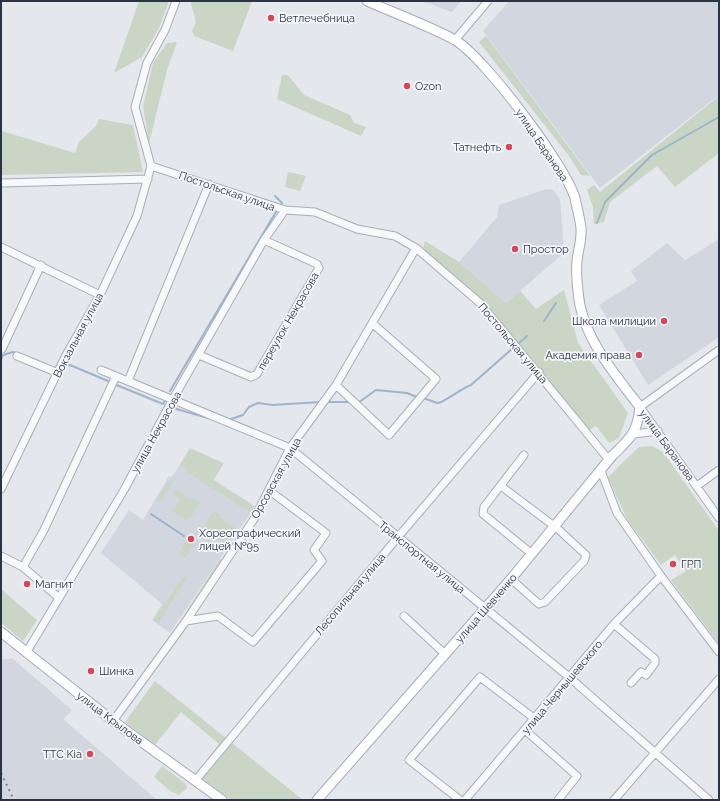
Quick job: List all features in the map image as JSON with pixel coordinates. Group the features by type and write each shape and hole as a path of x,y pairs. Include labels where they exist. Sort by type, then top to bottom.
{"main road":[{"name":"улица Баранова","path":"366,1 455,40 477,59 494,76 566,178 574,198 581,229 577,262 578,293 585,321 598,351 640,407"},
{"name":"улица Шевченко","path":"317,800 511,579 609,460 634,434 640,407"},
{"name":"улица Крылова","path":"1,632 113,721 222,800"}],"street":[{"path":"151,166 135,107 147,63 165,30 176,1"},
{"path":"455,40 488,1"},
{"name":"Вокзальная улица","path":"1,489 58,373 100,295 137,216 151,166"},
{"name":"Постольская улица","path":"151,166 285,210 315,212 357,229 395,236 416,248 480,303 539,372 609,460"},
{"path":"1,182 148,179"},
{"path":"128,381 209,184"},
{"name":"улица Некрасова","path":"26,653 58,596 124,490 173,399 264,240 285,210"},
{"name":"переулок Некрасова","path":"199,355 251,377 257,374 320,268 316,264 264,240"},
{"path":"1,246 100,295"},
{"name":"Орсовская улица","path":"113,721 186,622 250,525 270,491 290,448 336,385 416,248"},
{"path":"2,350 41,265"},
{"path":"336,385 389,435 436,379 372,323"},
{"path":"640,407 719,350"},
{"path":"17,356 58,373"},
{"name":"Транспортная улица","path":"101,370 290,448 569,677 709,800"},
{"name":"Лесопильная улица","path":"195,781 398,537 539,372"},
{"path":"23,567 44,530 116,376"},
{"name":"улица Баранова","path":"640,407 719,518"},
{"path":"634,434 658,431"},
{"path":"524,455 502,486 484,507 483,514 532,554"},
{"path":"696,486 719,470"},
{"path":"601,471 617,513 661,576 719,652"},
{"path":"502,486 555,527 586,555 584,561 546,602 539,604 511,579"},
{"path":"186,622 218,616 254,642 322,561 314,550 326,533 270,491"},
{"path":"1,556 23,567 58,596"},
{"name":"улица Чернышевского","path":"466,800 614,624 661,576"},
{"path":"404,616 445,654"},
{"path":"614,624 655,659 655,663 646,675 641,672 631,683"},
{"path":"460,800 409,760 480,677 535,719"},
{"path":"614,800 719,679"},
{"path":"525,730 577,776 558,800"}],"shaded area":[{"path":"422,1 461,1 452,12"},
{"path":"509,1 719,1 719,95 600,188 483,31"},
{"path":"546,189 553,190 560,199 564,253 506,303 459,262 497,217 499,205"},
{"name":"Школа милиции","path":"719,239 719,337 648,385 599,305 637,281 631,271 667,243 685,260"},
{"name":"Хореографический лицей №95","path":"190,448 224,463 214,480 255,506 170,633 152,620 162,604 101,553 129,510 143,520 169,476 172,477"},
{"path":"1,658 4,660 12,658 72,710 63,719 157,800 1,800"}],"green space":[{"path":"139,1 169,1 159,28 142,57 114,73"},
{"path":"191,1 252,1 233,51 194,36 192,30 195,19"},
{"path":"486,36 590,176 581,175 569,156 479,42"},
{"path":"177,42 167,70 149,143 143,107 153,63 167,43"},
{"path":"282,75 288,75 304,95 350,115 354,123 366,127 361,136 277,99"},
{"path":"719,96 719,153 675,187 657,166 610,202 604,222 594,224 593,207 587,190 594,185 600,192"},
{"path":"99,119 133,125 143,172 1,175 2,131 75,153 79,142 96,126"},
{"path":"288,172 306,176 300,191 285,187"},
{"path":"425,241 459,262 506,303 520,291 536,309 564,290 578,343 628,413 619,438 609,443 596,426 588,431 506,332 423,248"},
{"path":"652,446 663,452 719,531 719,644 671,580 686,571 675,555 661,565 627,519 608,477 639,447"},
{"path":"190,449 223,464 213,480 255,507 251,513 187,472 188,469 180,465"},
{"path":"173,475 176,477 161,501 156,502 167,483 170,484"},
{"path":"176,490 191,500 193,498 200,503 188,521 172,511 180,499 173,494"},
{"path":"214,511 220,515 219,517 235,528 225,544 202,529"},
{"path":"187,540 195,545 185,558 178,554"},
{"path":"220,559 222,560 173,635 172,634"},
{"path":"184,576 187,578 158,623 153,620"},
{"path":"1,589 37,620 23,641 1,623"},
{"path":"155,681 303,800 231,800 196,774 219,744 181,712 155,745 125,722"},
{"path":"162,766 186,784 187,788 179,795 170,791 154,777"}],"waterway":[{"path":"597,223 605,202 652,155 719,117"},
{"path":"275,196 282,203"},
{"path":"170,391 277,210"},
{"path":"544,321 556,303"},
{"path":"518,344 527,336"},
{"path":"422,398 438,403 444,401 471,385 513,348"},
{"path":"1,360 3,355 13,352 17,353"},
{"path":"64,366 70,365 108,381"},
{"path":"114,384 163,404 166,399"},
{"path":"358,403 376,390 407,393 417,397"},
{"path":"228,420 243,415 249,407 258,403 272,405 321,402"},
{"path":"326,402 350,402"},
{"path":"173,408 208,418"},
{"path":"151,514 184,536"}],"railway":[{"path":"1,773 14,800"}],"place":[{"name":"Ветлечебница","path":"271,18"},
{"name":"Ozon","path":"407,86"},
{"name":"Татнефть","path":"509,147"},
{"name":"Простор","path":"515,249"},
{"name":"Школа милиции","path":"664,321"},
{"name":"Академия права","path":"639,355"},
{"name":"Хореографический лицей №95","path":"191,539"},
{"name":"ГРП","path":"673,564"},
{"name":"Магнит","path":"27,584"},
{"name":"Шинка","path":"91,671"},
{"name":"ТТС Kia","path":"90,754"}]}
